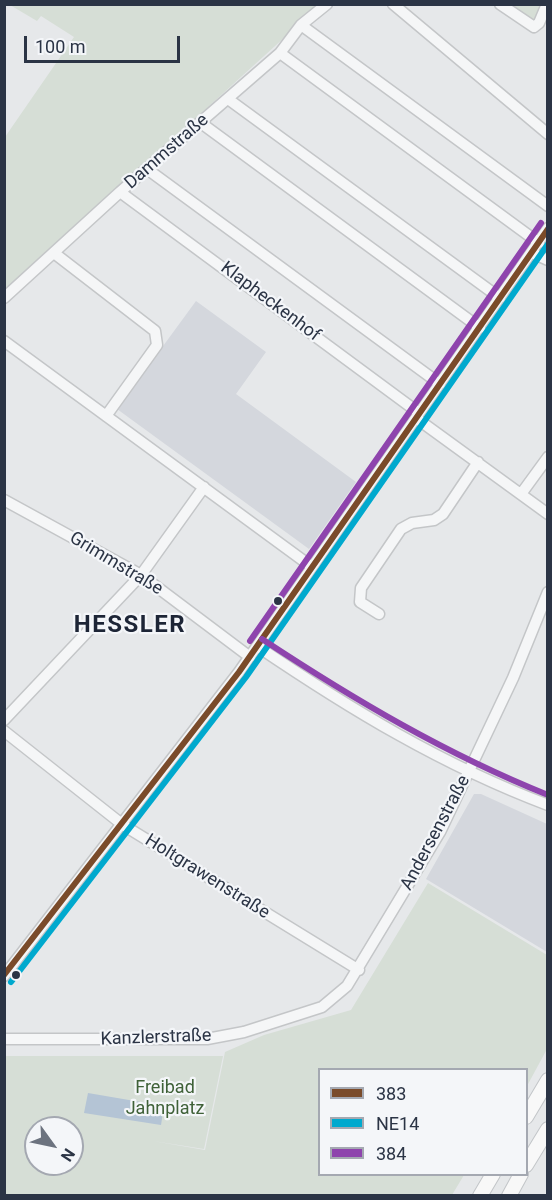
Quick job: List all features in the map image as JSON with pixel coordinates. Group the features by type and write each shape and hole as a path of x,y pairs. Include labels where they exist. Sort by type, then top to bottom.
{"main road":[{"path":"528,1114 548,1080"},
{"path":"528,1162 548,1129"},
{"path":"480,1196 492,1176"},
{"path":"509,1196 520,1176"}],"street":[{"name":"Dammstraße","path":"4,298 147,168 280,53 301,25 327,4"},
{"path":"393,4 548,134"},
{"path":"500,4 534,27 539,23 547,4"},
{"path":"301,25 548,206"},
{"path":"280,53 548,260"},
{"path":"228,99 501,298"},
{"path":"201,123 480,328"},
{"name":"Klapheckenhof","path":"147,168 440,384"},
{"name":"Klapheckenhof","path":"120,192 548,514"},
{"path":"4,976 9,961 123,825 258,646 548,228"},
{"path":"54,253 155,331 157,345 106,416"},
{"path":"4,341 312,567"},
{"path":"521,494 548,457"},
{"path":"379,614 360,602 361,588 401,529 412,523 434,520 443,514 478,462"},
{"path":"4,720 141,575 204,487"},
{"name":"Grimmstraße","path":"4,501 141,575 250,657"},
{"name":"Andersenstraße","path":"359,970 440,832 513,678 548,592"},
{"path":"258,646 367,719 432,755 548,805"},
{"name":"Holtgrawenstraße","path":"4,731 123,825 359,970"},
{"name":"Kanzlerstraße","path":"4,1040 193,1041 244,1032 322,1006 347,986 359,970"}],"shaded area":[{"path":"196,301 266,352 236,394 356,482 309,549 117,409"},
{"path":"474,794 481,794 547,824 547,952 426,879"}],"green space":[{"path":"10,5 320,5 5,292 5,137 74,37 41,16 37,21"},
{"path":"506,5 545,5 532,24"},
{"name":"Freibad Jahnplatz","path":"428,883 547,955 547,1049 528,1084 528,1068 318,1068 318,1176 463,1176 452,1195 5,1195 4,1056 223,1056 204,1149 153,1141 205,1150 225,1052 264,1035 351,1010"}],"water":[{"path":"88,1093 164,1106 161,1125 84,1113"}],"transit line":[{"name":"384","path":"250,641 541,223"},
{"name":"383","path":"4,975 239,672 548,229"},
{"name":"NE14","path":"11,982 246,677 548,244"},
{"name":"384","path":"262,639 401,724 473,762 548,795"}],"district":[{"name":"HESSLER","path":"130,626"}]}
